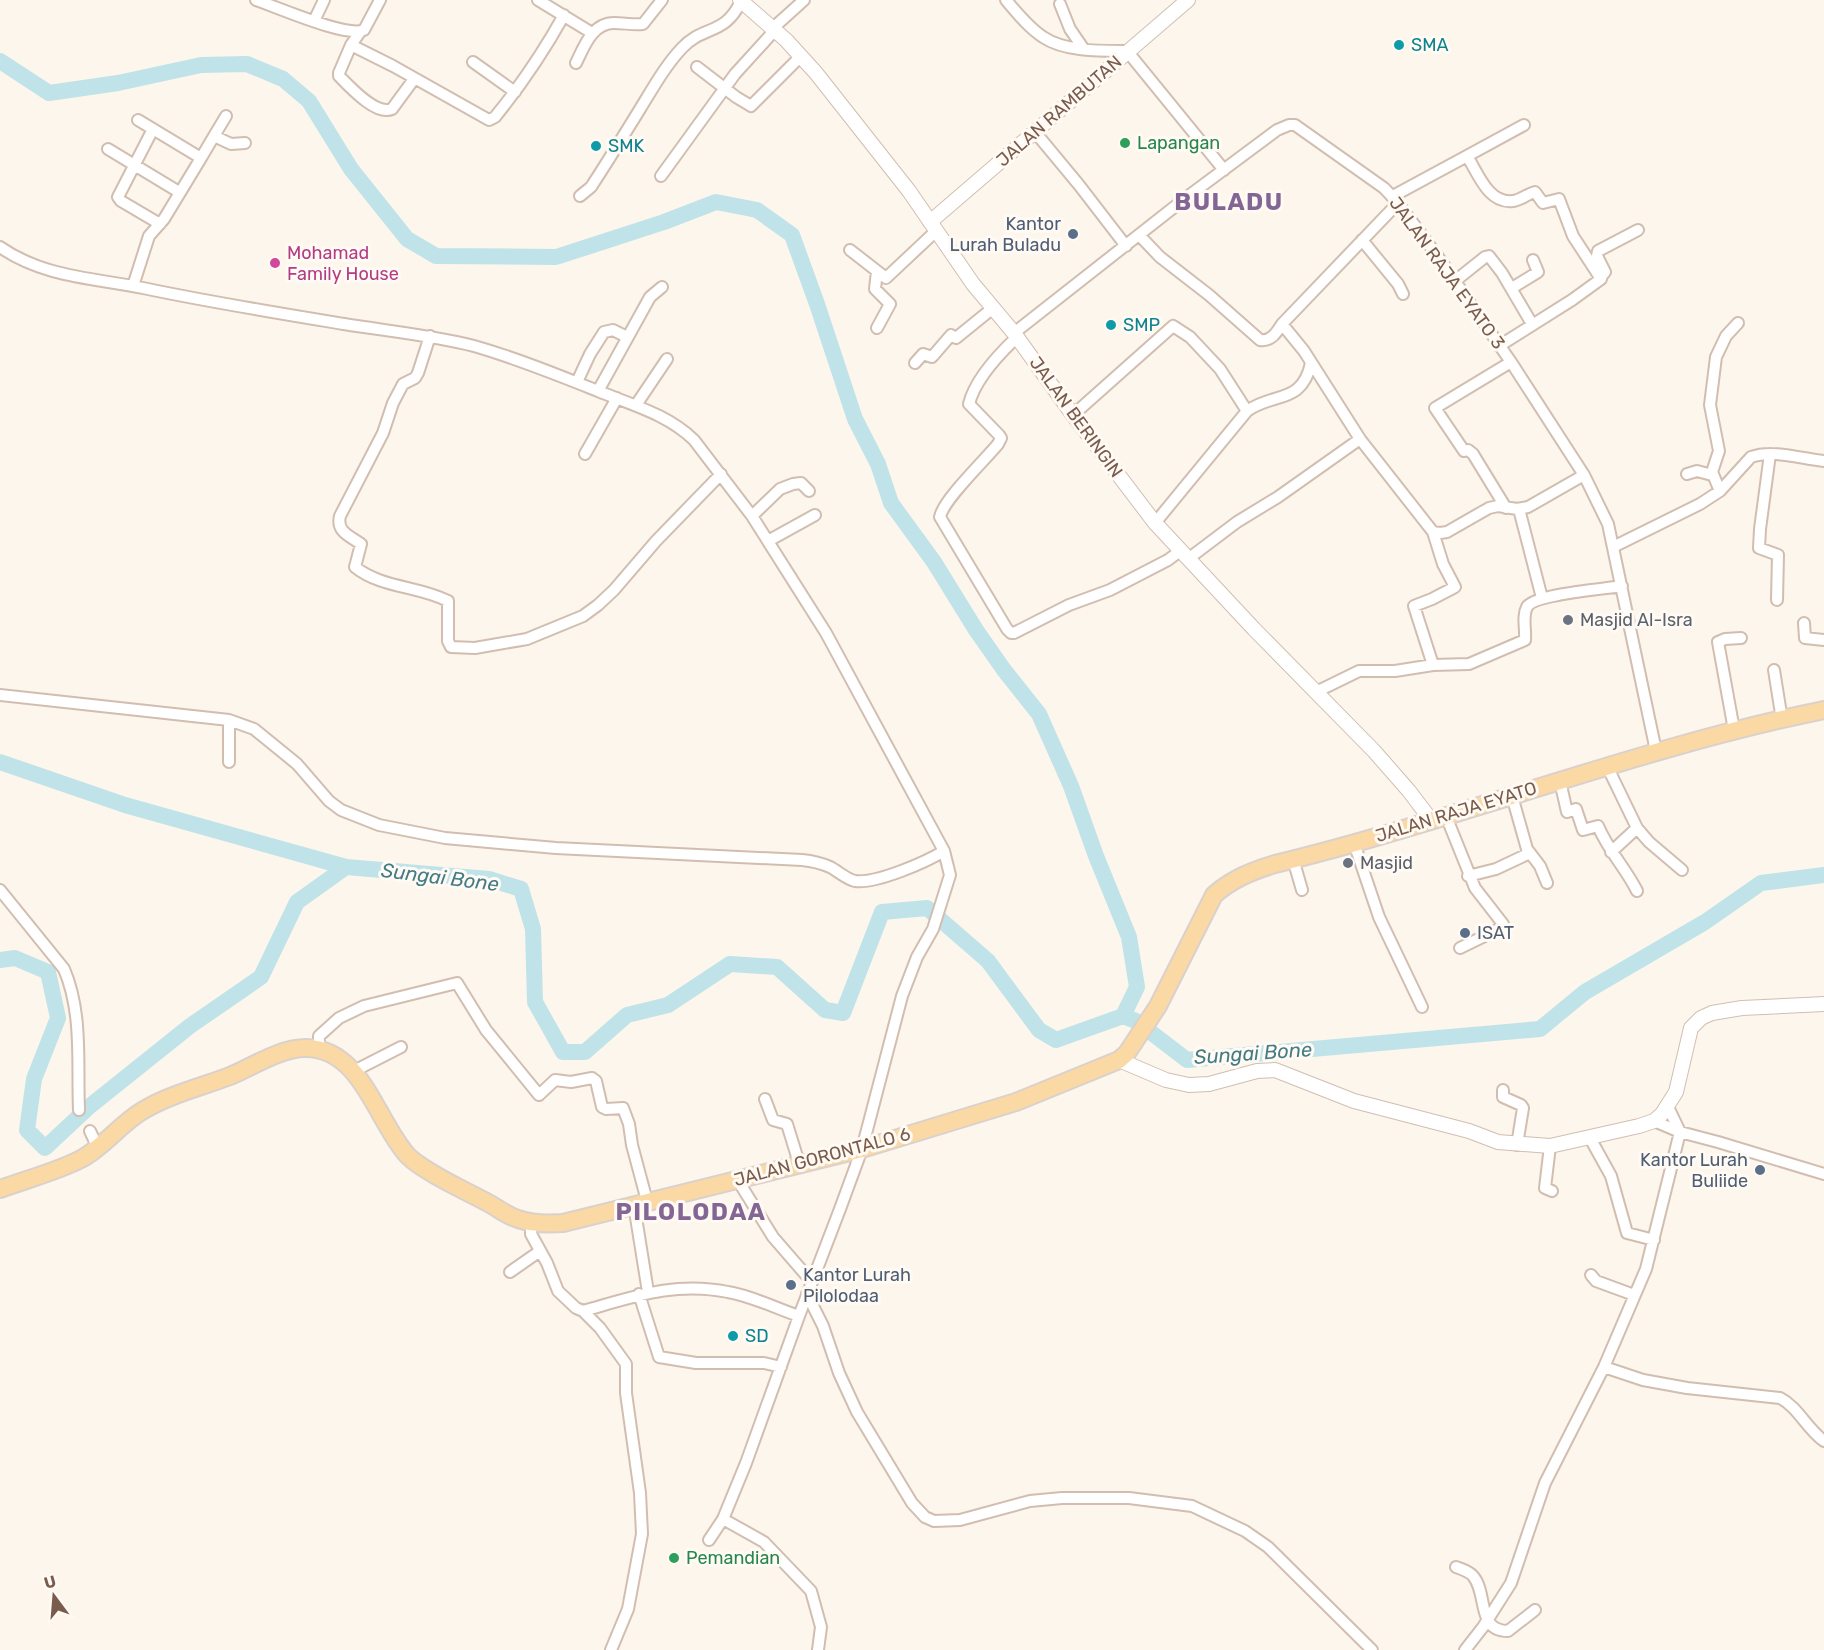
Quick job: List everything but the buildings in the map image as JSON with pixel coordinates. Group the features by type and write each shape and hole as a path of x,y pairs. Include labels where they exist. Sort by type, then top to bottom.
{"main road":[{"name":"JALAN RAJA EYATO","path":"1123,1057 1158,1006 1214,895 1247,873 1439,818 1656,751 1734,730 1824,710"},
{"path":"0,1189 80,1160 151,1106 292,1049 319,1049"},
{"name":"JALAN GORONTALO 6","path":"319,1049 340,1060 354,1071 368,1090 396,1141 409,1157 429,1171 515,1219 549,1224 563,1223 862,1149 1016,1102 1123,1057"}],"street":[{"path":"256,0 314,21 360,32"},
{"path":"314,21 324,0"},
{"path":"380,0 369,24 351,45 339,76 377,108 386,111 392,110 414,79"},
{"path":"538,0 592,33"},
{"path":"576,63 592,33 611,22 643,24 662,0"},
{"path":"580,196 591,187 674,58 687,44 729,21 735,14 740,0"},
{"name":"JALAN BERINGIN","path":"740,0 774,29 816,73 909,191 973,284 1016,335 1155,524 1374,751 1409,791 1439,818"},
{"path":"661,176 724,88 774,29 804,0"},
{"path":"1006,0 1043,37 1068,46 1127,51 1224,170"},
{"name":"JALAN RAMBUTAN","path":"933,227 1035,132 1188,0"},
{"path":"1060,4 1070,29 1083,48"},
{"path":"351,45 487,120 495,117 515,92 543,52 564,15"},
{"path":"697,67 736,98 751,106 801,56"},
{"path":"473,62 515,92"},
{"path":"133,286 146,242 160,224 226,116"},
{"path":"138,120 201,158"},
{"name":"JALAN RAJA EYATO 3","path":"1184,555 1168,560 1110,590 1069,605 1011,633 940,517 941,512 956,492 998,444 999,435 969,404 972,394 987,371 1016,335 1139,235 1277,130 1288,125 1295,125 1395,200 1511,362 1584,475 1608,524 1656,751"},
{"path":"1139,235 1160,257 1209,295 1260,340 1266,340 1277,334 1282,324 1362,240 1395,200 1467,156 1524,125"},
{"path":"153,129 119,199 160,224"},
{"path":"1035,132 1079,184 1126,246"},
{"path":"214,136 231,144 245,143"},
{"path":"108,149 179,192"},
{"path":"1467,156 1487,189 1495,197 1512,201 1535,192 1543,203 1558,199 1576,243 1600,278"},
{"path":"850,249 886,278 933,227"},
{"path":"1499,346 1598,282 1605,272 1597,256 1598,251 1638,230"},
{"path":"1362,240 1398,284 1403,294"},
{"path":"0,247 18,260 96,282 133,286 304,318 430,336 475,347 577,382 664,418 685,431 722,474 752,516 826,633 944,851 950,875 933,929 917,957 902,996 862,1149 723,1519 709,1540"},
{"path":"1455,281 1487,256 1494,260 1532,324"},
{"path":"1512,288 1538,272 1533,260"},
{"path":"877,271 875,289 890,304 877,328"},
{"path":"598,391 650,297 662,287"},
{"path":"915,363 923,354 932,357 951,335 956,338 993,308"},
{"path":"1720,491 1712,475 1712,468 1719,451 1710,405 1716,357 1726,336 1738,323"},
{"path":"1282,324 1311,363 1360,440 1433,532 1443,564 1455,587 1414,606 1433,665"},
{"path":"1073,415 1173,326 1190,337 1220,369 1247,411"},
{"path":"577,382 601,334 614,330 627,337"},
{"path":"430,336 418,373 415,378 403,384 393,403 383,433 340,516 339,524 343,532 361,544 355,567 358,570 372,577 448,602 448,641 451,647 475,648 527,639 583,615 614,590 656,541 722,474"},
{"path":"636,405 667,359"},
{"path":"1506,508 1473,454 1468,450 1464,451 1435,408 1511,362"},
{"path":"1155,524 1247,411 1256,404 1281,399 1299,388 1308,377 1311,363"},
{"path":"585,454 617,398"},
{"path":"1184,555 1278,497 1360,440"},
{"path":"1613,547 1700,504 1720,491 1751,457 1770,454 1824,461"},
{"path":"1770,454 1760,529 1760,548 1778,555 1777,600"},
{"path":"1687,474 1697,471 1712,475"},
{"path":"1433,532 1447,532 1489,508 1498,506 1519,509 1546,498 1584,475"},
{"path":"752,516 786,486 801,483 809,491"},
{"path":"1519,509 1542,598"},
{"path":"768,542 815,514"},
{"path":"1316,692 1359,671 1395,671 1433,665 1469,664 1522,642 1525,637 1525,610 1529,603 1542,598 1622,586"},
{"path":"1804,623 1805,638 1824,640"},
{"path":"1734,730 1718,642 1741,638"},
{"path":"1774,670 1782,720"},
{"path":"0,695 229,720 254,729 307,773 329,801 341,810 379,825 446,838 556,848 802,860 827,866 854,881 884,877 933,858 944,851"},
{"path":"229,720 229,762"},
{"path":"1606,766 1637,828 1649,842 1682,870"},
{"path":"1560,781 1567,812 1576,809 1583,830 1598,826 1611,852 1637,891"},
{"path":"1512,796 1530,853 1540,866 1547,883"},
{"path":"1439,818 1474,888 1503,926 1461,948"},
{"path":"1611,852 1637,828"},
{"path":"1354,843 1379,917 1422,1006"},
{"path":"1468,876 1496,869 1530,853"},
{"path":"1293,860 1302,890"},
{"path":"0,890 64,969 68,979 77,1023 79,1110"},
{"path":"319,1049 319,1036 345,1015 363,1006 457,983 486,1030 538,1095 555,1080 571,1082 591,1078 596,1081 602,1107 624,1109 641,1203 644,1293 659,1357 696,1363 764,1363 781,1367"},
{"path":"1123,1057 1166,1080 1189,1085 1209,1084 1257,1071 1275,1070 1354,1101 1469,1131 1498,1142 1551,1146 1654,1121 1668,1107 1676,1092 1691,1028 1701,1018 1712,1013 1742,1008 1824,1004"},
{"path":"354,1071 401,1047"},
{"path":"1503,1090 1503,1097 1523,1108 1517,1145"},
{"path":"765,1099 773,1120 787,1124 799,1163"},
{"path":"1465,1650 1511,1583 1545,1483 1604,1367 1646,1269 1680,1132 1668,1107"},
{"path":"1654,1121 1680,1132 1824,1174"},
{"path":"90,1131 98,1148"},
{"path":"1590,1138 1611,1176 1627,1233 1654,1240"},
{"path":"1551,1146 1545,1188 1552,1191"},
{"path":"737,1179 773,1237 812,1282"},
{"path":"531,1222 531,1234 558,1292 576,1308 583,1311 600,1328 626,1364 626,1394 640,1493 642,1534 628,1609 611,1650"},
{"path":"510,1272 540,1251"},
{"path":"1591,1275 1596,1281 1634,1295"},
{"path":"583,1311 644,1293 676,1288 730,1292 799,1316"},
{"path":"807,1294 823,1326 839,1373 857,1412 912,1503 925,1517 934,1521 960,1520 1030,1501 1062,1498 1129,1498 1192,1506 1245,1532 1268,1547 1372,1650"},
{"path":"1604,1367 1643,1380 1687,1388 1780,1398 1788,1402 1814,1434 1824,1441"},
{"path":"723,1519 764,1542 811,1591 821,1627 818,1650"},
{"path":"1456,1567 1473,1576 1481,1592 1487,1620 1498,1630 1508,1630 1535,1610"}],"waterway":[{"path":"0,61 49,93 118,83 201,65 247,64 283,79 309,101 351,169 407,239 436,256 556,257 664,222 716,202 757,210 792,235 855,419 878,464 891,503 934,562 1004,670 1039,714 1071,786 1129,937 1137,987 1123,1016"},
{"name":"Sungai Bone","path":"0,762 125,805 346,867 489,879 521,889 533,929 535,1002 563,1052 585,1052 627,1015 668,1005 730,964 777,967 825,1010 843,1013 882,912 927,908 988,961 1039,1030 1056,1040 1123,1016 1136,1021 1187,1060 1540,1029 1585,992 1705,922 1761,883 1824,875"},
{"path":"0,960 15,958 48,972 58,1018 34,1079 27,1130 45,1148 90,1106 190,1026 261,977 297,902 346,867"}],"place":[{"name":"SMA","path":"1399,45"},
{"name":"Lapangan","path":"1125,143"},
{"name":"SMK","path":"596,146"},
{"name":"Kantor Lurah Buladu","path":"1073,234"},
{"name":"Mohamad Family House","path":"275,263"},
{"name":"SMP","path":"1111,325"},
{"name":"Masjid Al-Isra","path":"1568,620"},
{"name":"Masjid","path":"1348,863"},
{"name":"ISAT","path":"1465,933"},
{"name":"Kantor Lurah Buliide","path":"1760,1170"},
{"name":"Kantor Lurah Pilolodaa","path":"791,1285"},
{"name":"SD","path":"733,1336"},
{"name":"Pemandian","path":"674,1558"}],"district":[{"name":"BULADU","path":"1229,202"},
{"name":"PILOLODAA","path":"691,1212"}]}
